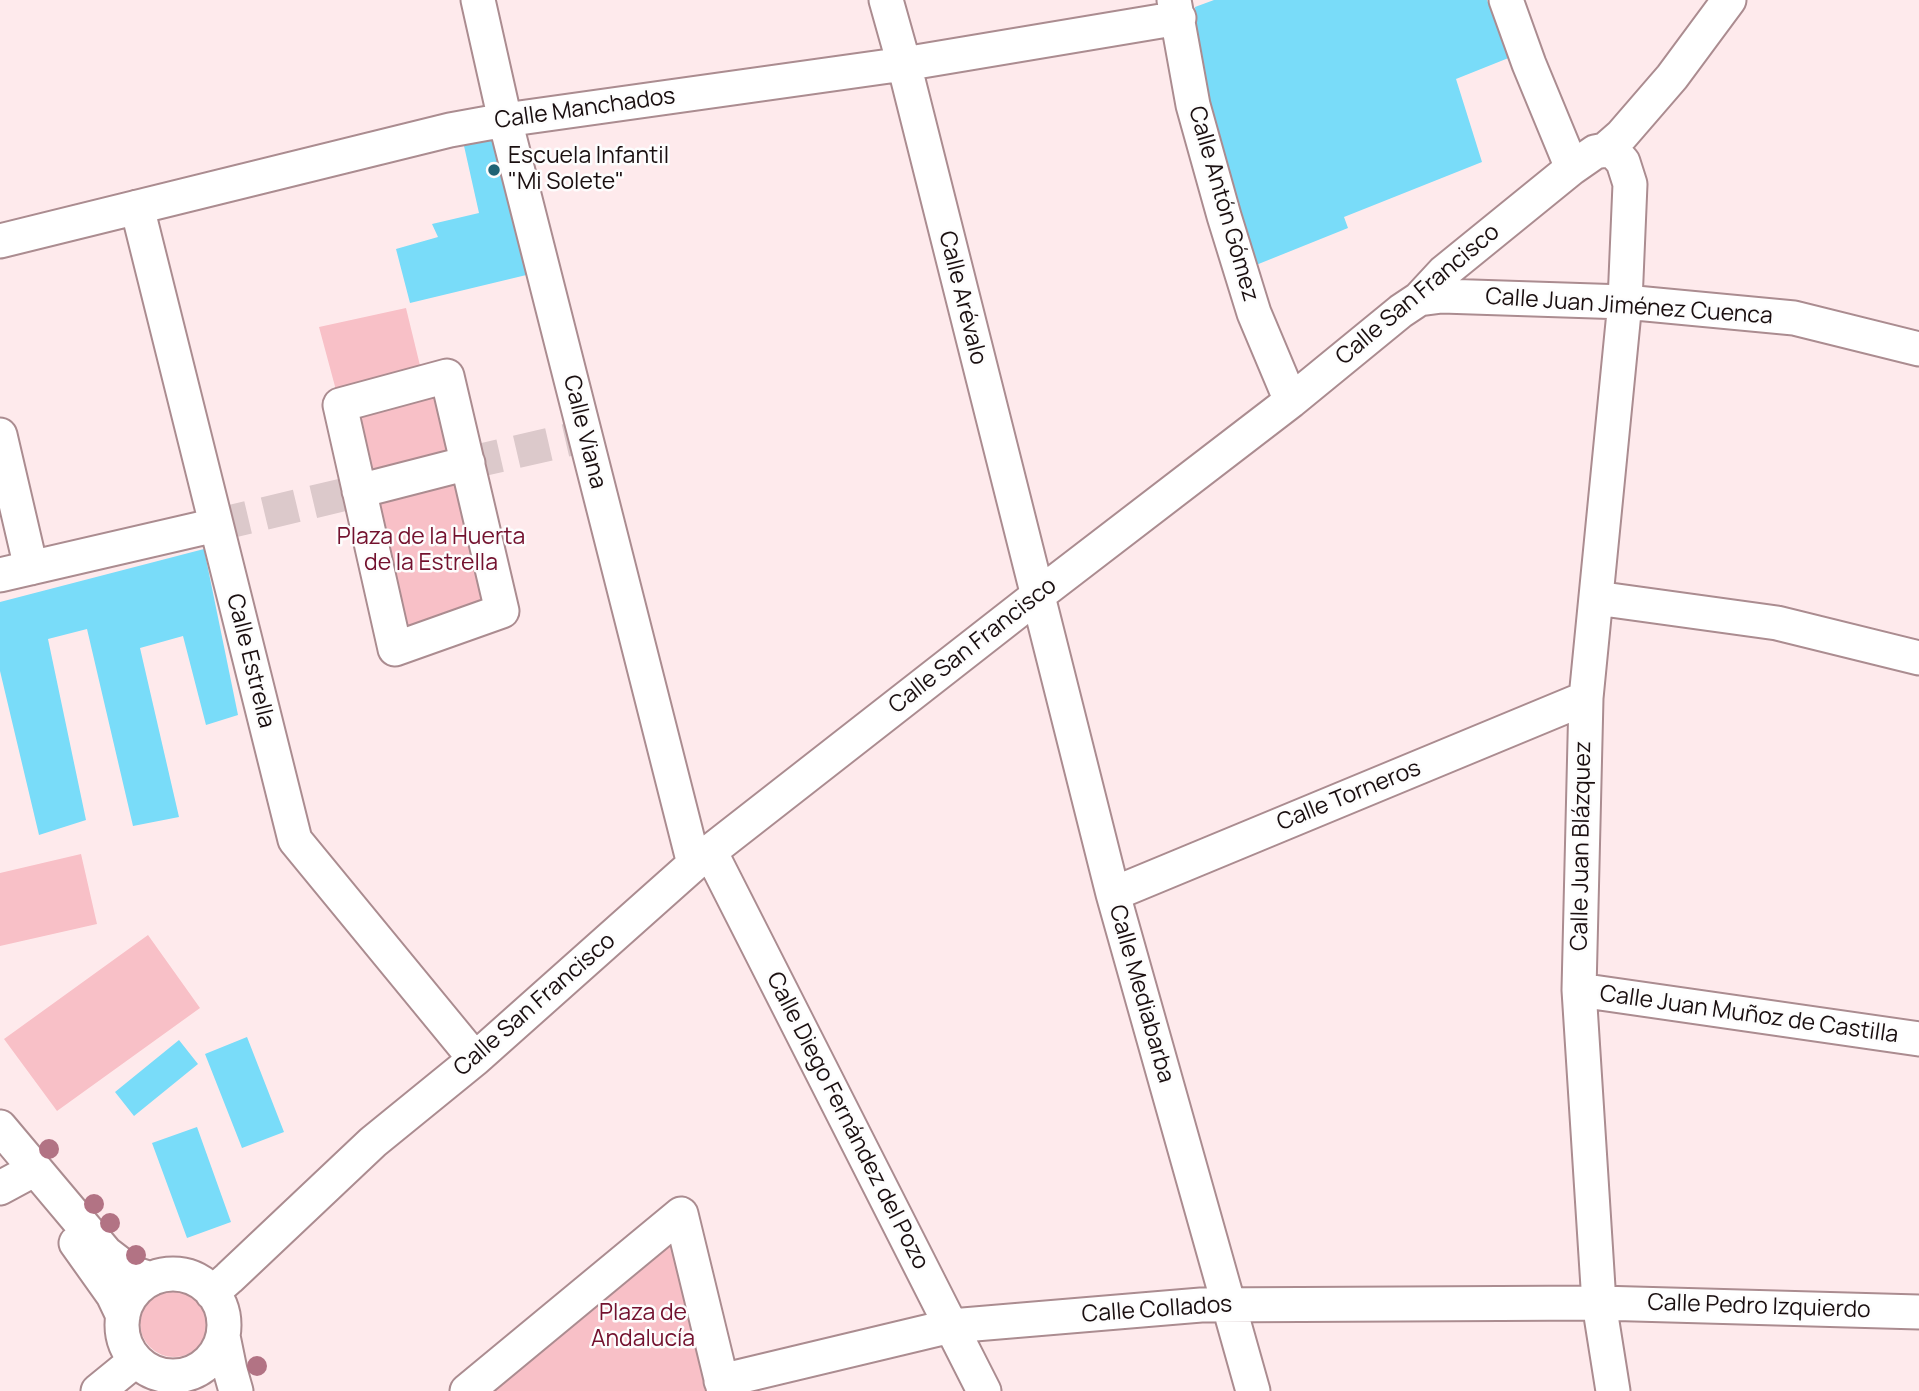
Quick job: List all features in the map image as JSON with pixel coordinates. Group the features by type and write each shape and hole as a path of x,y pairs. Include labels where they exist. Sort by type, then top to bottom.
{"street":[{"name":"Calle Viana","path":"478,0 505,120 702,858"},
{"name":"Calle Arévalo","path":"886,0 1037,596"},
{"path":"1506,0 1529,64 1572,167"},
{"name":"Calle San Francisco","path":"212,1293 373,1142 475,1059 702,858 1291,401 1419,299 1444,272 1572,167 1595,152 1605,150 1621,136 1672,77 1729,0"},
{"name":"Calle Manchados","path":"0,241 450,130 904,64 1177,9"},
{"name":"Calle Antón Gómez","path":"1177,9 1193,105 1224,216 1254,313 1291,401"},
{"name":"Calle Juan Blázquez","path":"1605,150 1615,153 1623,162 1630,184 1625,302 1586,698 1579,990 1599,1303 1613,1391"},
{"name":"Calle Estrella","path":"137,207 295,840 475,1059"},
{"name":"Calle Juan Jiménez Cuenca","path":"1419,299 1442,296 1625,302 1794,318 1919,349"},
{"path":"447,376 468,463 502,611 395,649 340,405 447,376"},
{"path":"0,435 16,572 216,525"},
{"path":"359,491 468,463"},
{"name":"Calle Mediabarba","path":"1037,596 1113,894 1253,1391"},
{"path":"1596,598 1777,623 1919,658"},
{"name":"Calle Torneros","path":"1113,894 1586,698"},
{"name":"Calle Diego Fernández del Pozo","path":"702,858 984,1391"},
{"name":"Calle Juan Muñoz de Castilla","path":"1579,990 1919,1039"},
{"path":"0,1127 106,1253 132,1273 151,1279"},
{"path":"0,1140 13,1181 113,1295 123,1315"},
{"path":"467,1391 681,1214 723,1386"},
{"path":"223,1336 217,1351 207,1364 193,1372 188,1384 148,1370 136,1360 127,1347 122,1332 123,1315 129,1299 151,1279 183,1275 201,1283 212,1293 220,1306 224,1321 223,1336 236,1391"},
{"name":"Calle Collados","path":"723,1386 951,1326 1201,1305 1599,1303"},
{"name":"Calle Pedro Izquierdo","path":"1599,1303 1919,1312"},
{"path":"98,1391 136,1360"}],"green space":[{"name":"Plaza de la Huerta de la Estrella","path":"406,308 424,382 447,376 502,611 395,649 340,405 319,327"},
{"path":"81,854 97,924 0,946 0,873"},
{"path":"148,935 200,1008 57,1111 4,1039"},
{"name":"Plaza de Andalucía","path":"681,1214 724,1391 467,1391"},
{"path":"174,1289 187,1292 198,1299 205,1310 208,1323 205,1336 198,1347 187,1354 174,1357 161,1354 150,1347 143,1336 140,1323 143,1310 150,1299 161,1292"}],"building":[{"path":"1214,0 1487,0 1511,57 1456,79 1482,162 1344,217 1348,228 1256,265 1203,98 1195,7"},
{"name":"Escuela Infantil \"Mi Solete\"","path":"505,120 543,271 410,303 396,249 438,237 432,224 479,213 460,128"},
{"path":"204,549 238,715 206,725 183,636 140,648 179,817 133,826 87,629 48,639 86,820 39,835 0,671 0,602"},
{"path":"247,1037 284,1132 242,1148 205,1054"},
{"path":"179,1040 198,1064 134,1116 115,1092"},
{"path":"197,1127 231,1222 187,1238 152,1143"}],"tunnel":[{"path":"468,463 585,436"},
{"path":"216,525 359,491"}],"place":[{"name":"Escuela Infantil \"Mi Solete\"","path":"494,170"}]}
